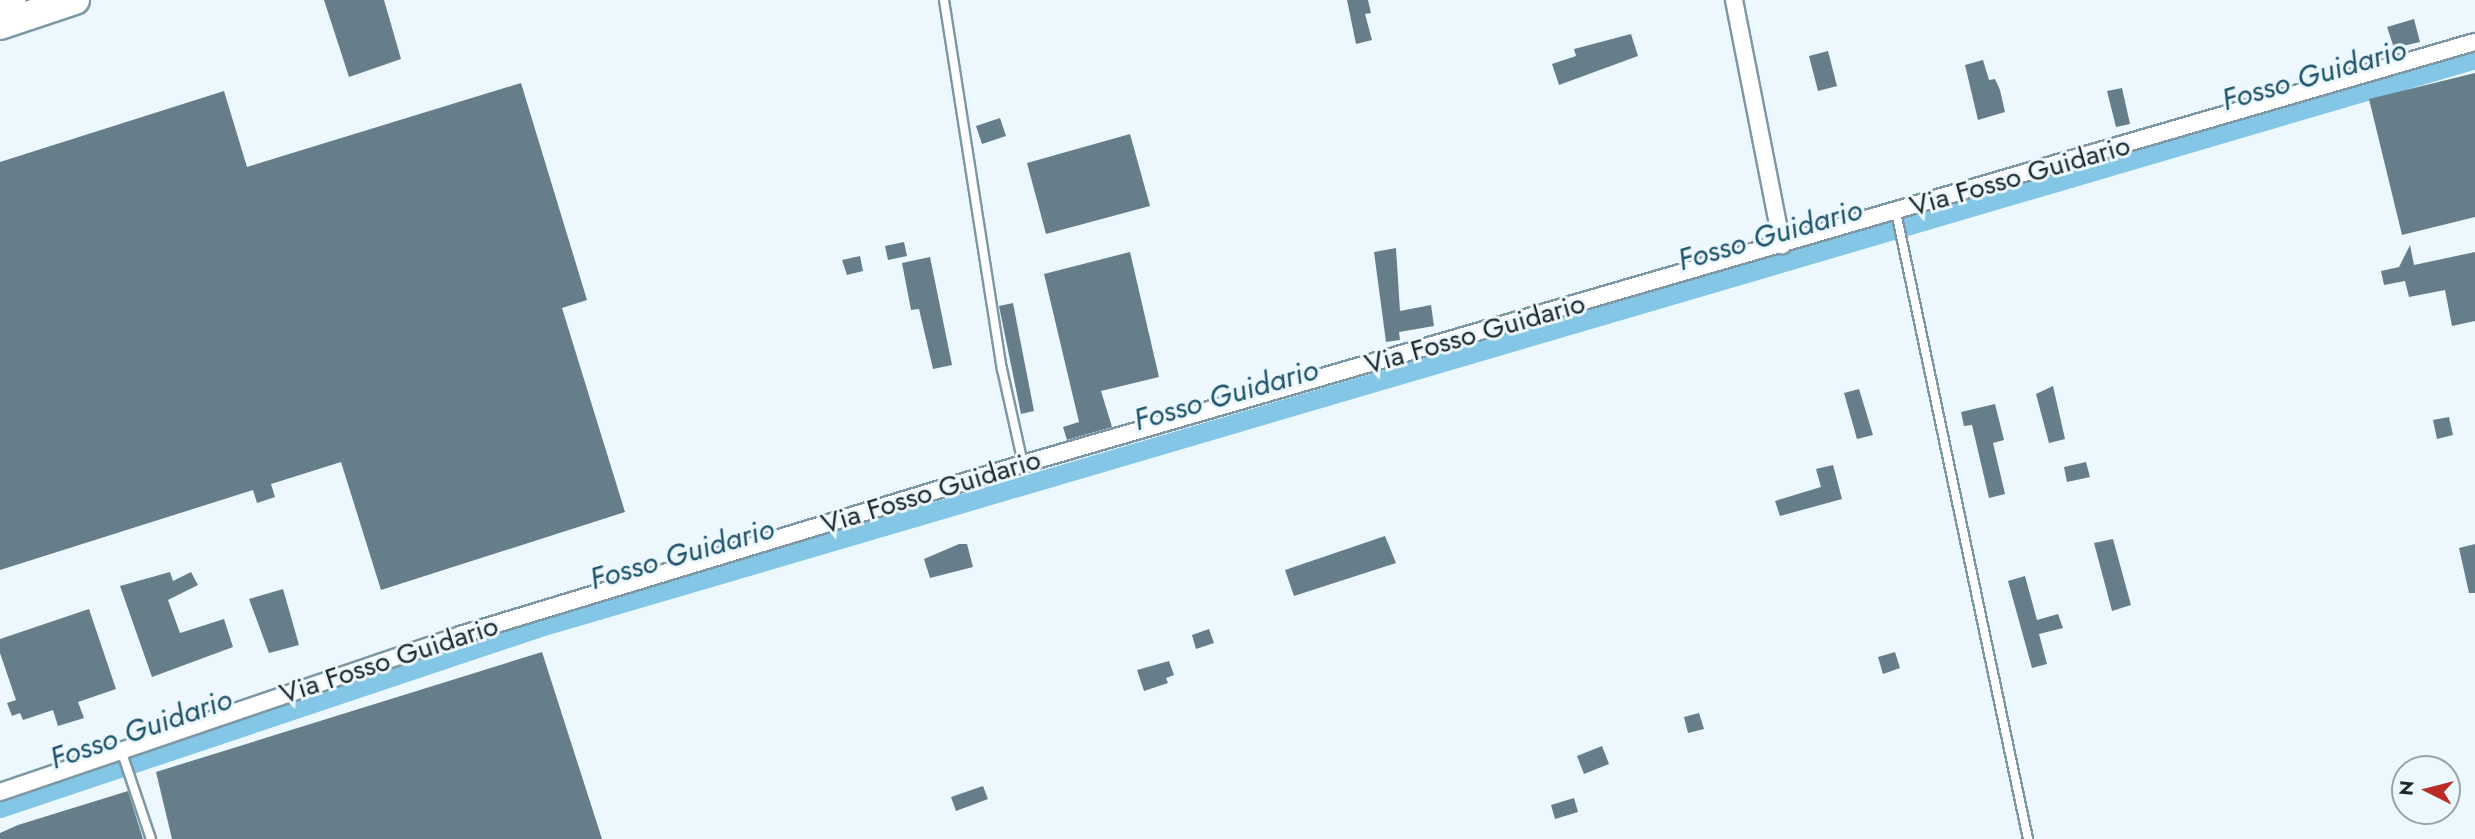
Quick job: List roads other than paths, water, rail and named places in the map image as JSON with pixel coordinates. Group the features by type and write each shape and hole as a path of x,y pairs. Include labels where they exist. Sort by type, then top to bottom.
{"highway":[{"path":"0,4 11,0"},
{"path":"0,25 75,0"}],"street":[{"path":"1734,0 1782,245"},
{"name":"Via Fosso Guidario","path":"0,792 122,753 460,635 1023,464 1782,245 1896,215 2475,43"}],"lane":[{"path":"944,0 974,172 996,333 1023,464"},
{"path":"1896,215 2028,839"},
{"path":"122,753 150,839"}],"waterway":[{"name":"Fosso Guidario","path":"0,808 537,628 2475,59"}]}
